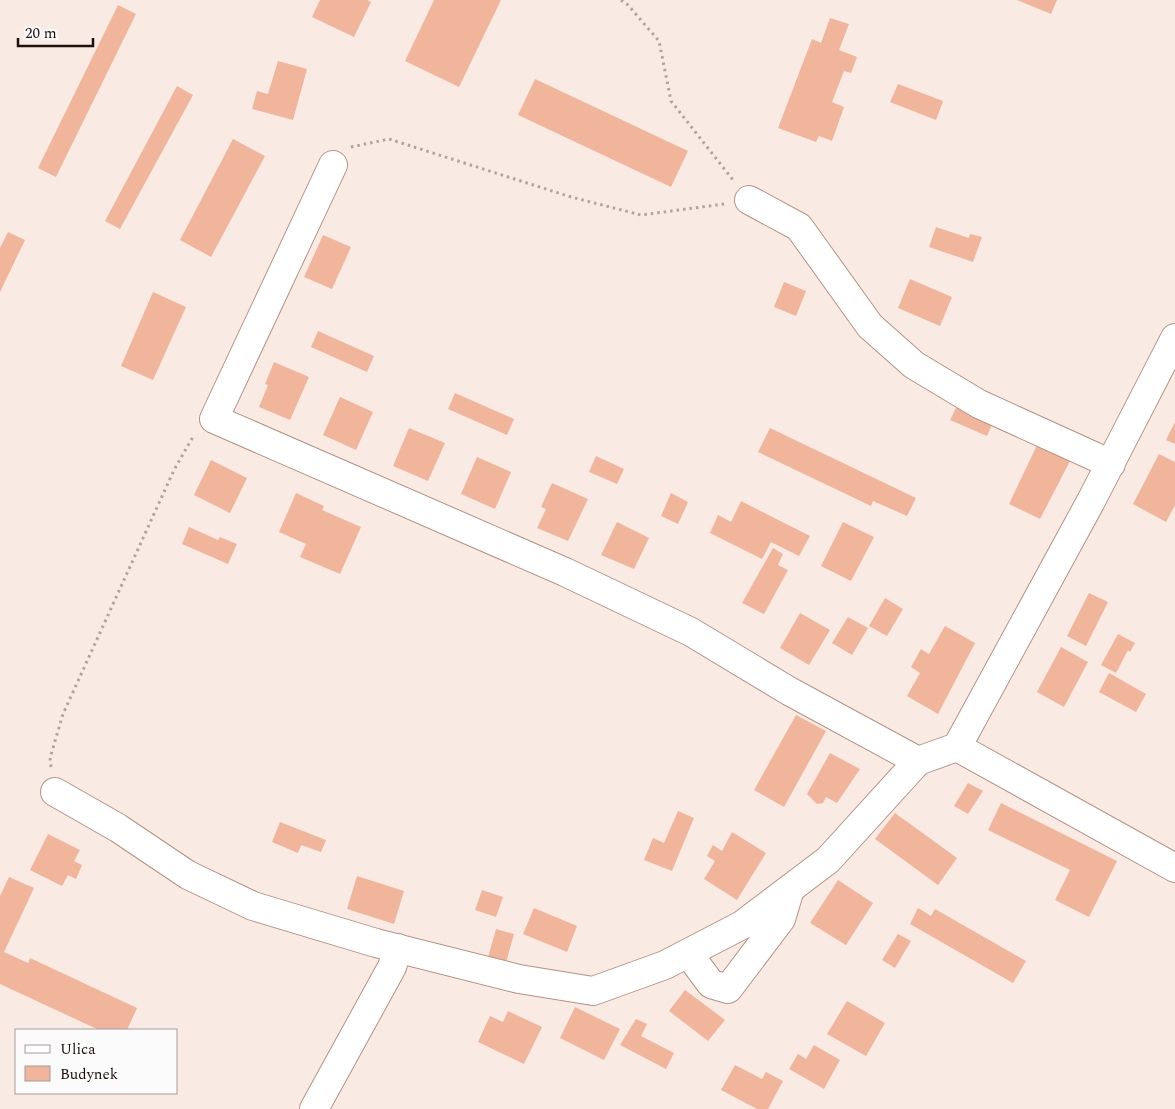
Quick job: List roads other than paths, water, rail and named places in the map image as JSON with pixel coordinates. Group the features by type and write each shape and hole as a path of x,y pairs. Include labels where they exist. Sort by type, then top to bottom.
{"street":[{"path":"333,165 214,420 564,572 691,632 789,691 918,761"},
{"path":"749,200 799,227 870,326 914,365 979,404 1111,464"},
{"path":"55,792 118,828 188,875 253,906 398,948 519,979 593,991 664,965 742,925 828,860 918,761 957,747 1111,464 1175,338"},
{"path":"957,747 1175,868"},
{"path":"688,953 711,984 728,989 781,919 790,889"},
{"path":"314,1109 392,967 398,948"}]}
